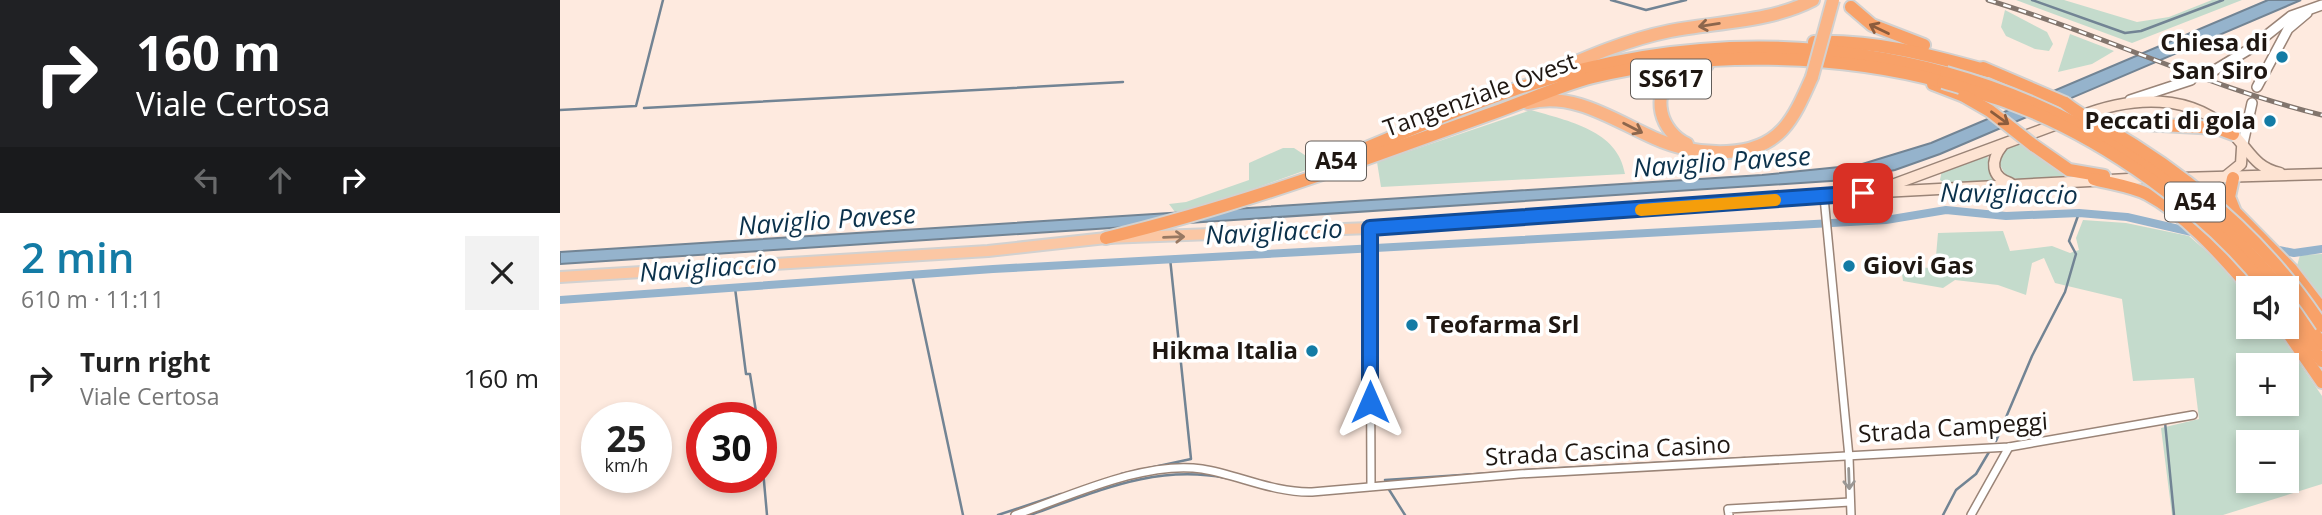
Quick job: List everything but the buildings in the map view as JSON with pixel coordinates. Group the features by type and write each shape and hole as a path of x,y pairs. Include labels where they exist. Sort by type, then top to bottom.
{"highway":[{"path":"1512,90 1617,46 1667,32 1777,13 1813,0"},
{"name":"SS617","path":"1772,60 1693,67 1676,74 1666,86 1660,103 1665,126 1681,141 1710,152 1746,151 1768,143 1791,121 1812,77 1833,0"},
{"path":"1849,4 1860,18 1887,33 1956,55 2106,122 2217,128 2233,134"},
{"path":"1747,46 1863,42 1908,49 1988,71"},
{"name":"Tangenziale Ovest","path":"1234,202 1512,90 1653,54 1747,46 1836,51 1891,58 2044,118 2139,172 2199,218 2255,276"},
{"name":"Tangenziale Ovest","path":"1106,238 1234,202 1496,112 1539,93 1594,77 1690,62 1772,60 1945,77 1997,87 2037,104 2079,124 2140,162 2203,209 2268,276"},
{"path":"1886,70 1964,96 1990,111 2069,170 2116,178"},
{"path":"1496,112 1539,101 1570,102 1671,145 1710,152"},
{"path":"2065,103 2133,144 2194,187 2268,258 2322,326"},
{"path":"2230,176 2229,197 2235,212 2274,250 2322,309"},
{"path":"2094,179 2147,194 2218,252 2239,276"},
{"path":"2299,313 2322,344"},
{"path":"2299,331 2322,361"},
{"path":"2293,339 2322,382"}],"main road":[{"path":"1863,193 2002,146 2119,102 2167,102 2216,119 2264,169 2291,175"},
{"path":"2002,146 1994,159 1994,168 2000,179 2014,185"},
{"path":"2230,176 2243,156 2242,148"},
{"path":"560,277 988,251 1106,238 1370,232 1863,193 2094,179 2322,174"}],"street":[{"path":"2210,73 2248,50 2291,16 2322,5"},
{"path":"2257,87 2288,29 2311,9"},
{"path":"2119,102 2158,93 2191,80"},
{"path":"2242,148 2252,103"},
{"name":"Strada Campeggi","path":"1824,197 1849,457 2009,447 2193,415"},
{"path":"1370,232 1371,485"},
{"path":"1971,515 2009,447"},
{"path":"1849,457 1851,515"},
{"name":"Strada Cascina Casino","path":"1015,515 1143,473 1178,468 1224,474 1295,493 1371,485 1849,457"},
{"path":"1729,515 1728,509 1850,502"}],"green space":[{"path":"2016,0 2064,0 2137,22 2169,17 2212,0 2242,0 2132,43"},
{"path":"2005,10 2047,32 2053,44 2049,51 2035,49 2006,36 2001,27"},
{"path":"2070,34 2114,51 2092,64 2058,72"},
{"path":"1531,110 1575,123 1602,137 1613,147 1625,174 1381,187 1377,162"},
{"path":"2023,142 2051,165 2071,175 2022,180 2006,176 1999,163 2002,154"},
{"path":"1283,148 1294,148 1320,165 1178,216 1169,204 1186,202 1249,180 1249,163"},
{"path":"1987,155 1994,182 1946,184 1940,180 1942,170"},
{"path":"2083,220 2126,223 2189,236 2229,271 2236,279 2236,339 2283,339 2293,353 2236,353 2236,416 2299,416 2299,362 2322,396 2322,484 2299,491 2299,430 2236,430 2236,493 2293,493 2223,515 2172,515 2161,428 2199,419 2194,378 2133,381 2122,299 2055,283 2044,258 2032,263 2026,295 1998,285 1955,280 1943,288 1903,281 1901,267 1935,268 1938,233 2003,231 2010,251 2052,246 2070,253 2079,250 2076,238"},
{"path":"2322,254 2322,298 2297,266 2300,255"}],"water":[{"path":"2268,0 2301,0 1940,154 1895,170 1846,180 560,264 560,252 1762,175 1859,165 1931,143"}],"waterway":[{"path":"560,110 636,106 663,0"},
{"path":"1611,0 1646,10 1686,0"},
{"path":"2032,0 2125,33 2141,31 2223,0"},
{"path":"644,108 1123,82"},
{"name":"Navigliaccio","path":"560,300 993,269 1886,220 1946,210 2006,216 2079,213 2127,217 2196,233"},
{"path":"1996,441 2032,356 2065,292 2076,254 2069,241 2079,213"},
{"name":"Navigliaccio","path":"2274,249 2294,253 2322,249"},
{"path":"1121,474 1191,459 1170,258"},
{"path":"912,275 963,515"},
{"path":"735,288 746,374 750,374 754,402"},
{"path":"2165,422 2174,515"},
{"path":"1943,515 1956,490 1976,474 1989,452"},
{"path":"1524,470 1745,458"},
{"path":"1385,480 1507,472"},
{"path":"1030,515 1102,489 1150,477 1200,475 1226,478"},
{"path":"1388,488 1405,515"},
{"path":"765,493 767,515"},
{"path":"998,515 1061,494"}],"tunnel":[{"path":"2191,80 2210,73"}],"railway":[{"path":"1988,0 2072,28 2237,90 2322,115"}],"slow traffic":[{"path":"1641,210 1775,200"}],"place":[{"name":"Chiesa di San Siro","path":"2282,57"},
{"name":"Peccati di gola","path":"2270,121"},
{"name":"Giovi Gas","path":"1849,266"},
{"name":"Teofarma Srl","path":"1412,325"},
{"name":"Hikma Italia","path":"1312,351"}],"route":[{"path":"1370,402 1370,228 1863,193"}],"water label":[{"name":"Naviglio Pavese","path":"1722,162"},
{"name":"Naviglio Pavese","path":"827,220"}]}
